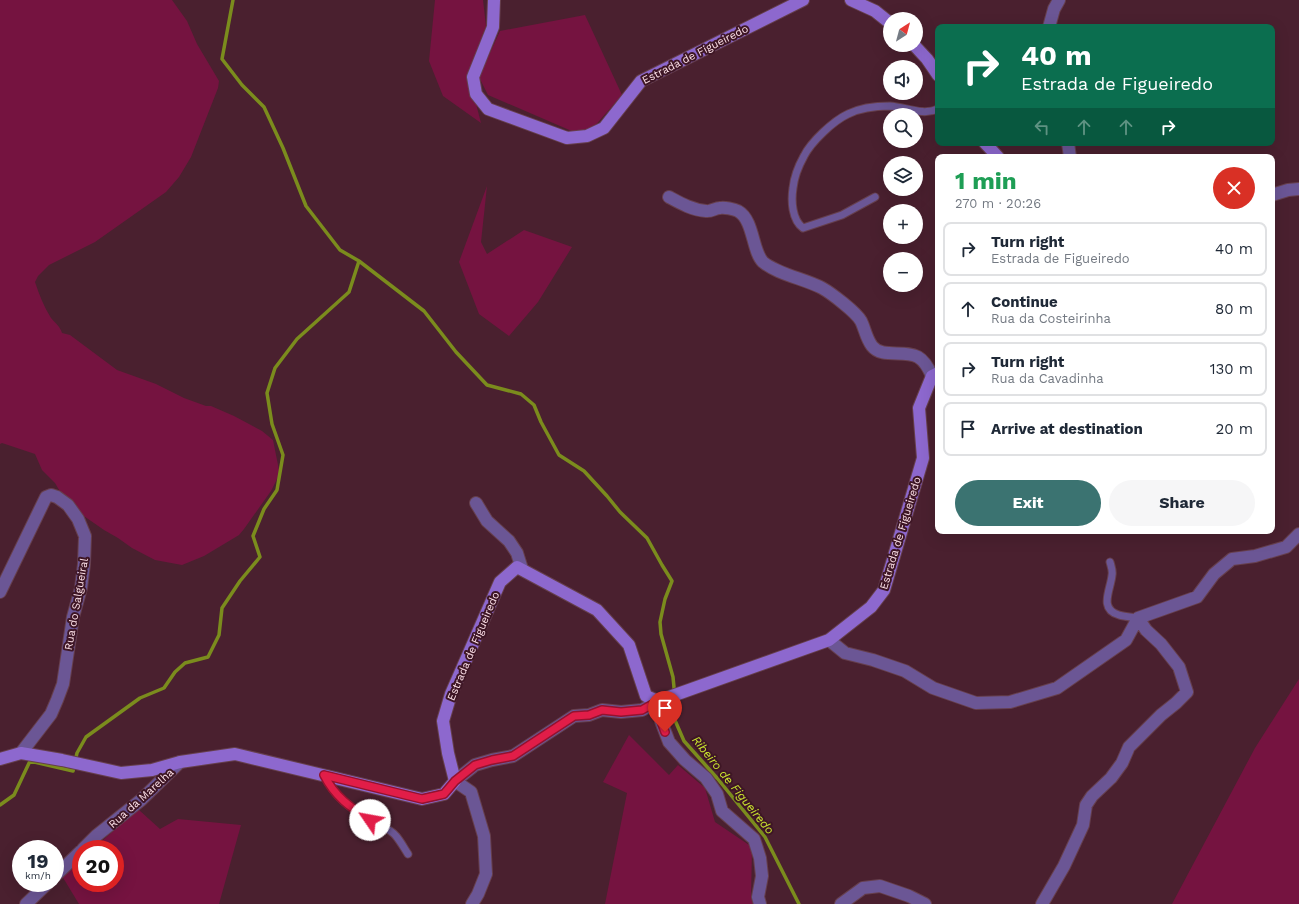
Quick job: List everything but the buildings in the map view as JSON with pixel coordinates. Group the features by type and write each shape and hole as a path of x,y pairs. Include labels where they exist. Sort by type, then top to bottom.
{"street":[{"name":"Estrada de Figueiredo","path":"494,0 493,27 473,77 476,94 488,109 567,138 587,136 604,128 641,80 803,0"},
{"path":"851,0 863,3 883,17"},
{"path":"1051,24 1054,9 1059,0"},
{"path":"920,52 935,71"},
{"path":"988,146 995,154"},
{"path":"1275,194 1288,190 1299,189"},
{"path":"669,197 695,209 708,212 721,208 738,211 745,218 762,261 780,271 822,288 852,310 860,318 872,347 880,352 905,353 918,356 935,374"},
{"name":"Estrada de Figueiredo","path":"662,699 829,640 871,607 884,590 922,458 919,408 935,374"},
{"name":"Rua do Salgueiral","path":"0,592 46,497 51,495 57,497 68,505 78,519 85,536 81,588 73,617 63,684 51,714 21,753"},
{"path":"476,503 487,521 509,542 517,553 522,569 597,610 629,645 646,696 662,699"},
{"path":"829,640 845,653 873,660 905,671 933,688 976,703 1010,702 1057,688 1126,640 1138,618 1197,596 1214,574 1232,559 1255,556 1286,547 1299,534"},
{"name":"Estrada de Figueiredo","path":"455,781 448,753 443,721 451,694 500,582 517,567 522,569"},
{"path":"1042,904 1064,866 1084,825 1086,804 1092,796 1111,778 1122,763 1129,748 1142,733 1187,692 1179,667 1146,630 1138,618"},
{"path":"0,759 21,753 121,773 152,770 180,762 236,754 422,799 444,794 455,781 475,765 513,756 574,716 589,715 602,710 621,712 642,710 662,699"},
{"path":"662,699 661,721 669,742 685,760 706,778 717,794 722,811 754,839 760,858 762,876 758,897 760,904"},
{"name":"Rua da Marelha","path":"92,840 141,800 180,762"},
{"path":"455,781 471,792 484,836 486,874 478,894 472,904"},
{"name":"Rua da Marelha","path":"64,867 72,860"},
{"path":"841,904 863,888 880,886 909,896 925,904"},
{"path":"26,904 39,892"}],"lane":[{"path":"875,197 842,215 803,228 798,224 795,217 792,195 794,183 804,156 812,144 837,120 848,113 876,106 892,106 925,112 935,110"},
{"path":"1110,562 1113,573 1107,594 1107,604 1111,611 1118,615 1138,618"},
{"path":"324,775 330,788 352,808 396,836 408,854"}],"shaded area":[{"path":"0,0 172,0 187,21 197,44 219,81 218,88 191,157 179,177 166,192 95,242 49,265 38,276 35,282 46,309 62,333 70,335 117,370 156,384 184,398 206,406 211,406 234,416 262,431 273,440 279,470 278,477 271,491 244,529 239,535 204,556 182,565 155,560 132,548 104,530 68,505 55,483 42,470 35,454 2,443 0,444"},
{"path":"435,0 483,0 486,26 468,73 481,123 443,96 429,61"},
{"path":"585,15 622,95 593,128 574,132 488,95 479,77 500,31"},
{"path":"487,186 481,242 487,254 524,230 572,247 538,302 509,336 479,314 459,262"},
{"path":"1299,679 1299,904 1172,904 1255,748"},
{"path":"629,735 669,775 678,765 705,788 715,822 752,847 751,898 753,904 605,904 627,793 603,782"},
{"path":"139,810 160,829 178,819 241,825 219,904 79,904 64,879 64,874 72,867 72,892 124,892 124,840 103,840"}],"waterway":[{"name":"Ribeiro de Figueiredo","path":"233,0 222,59 242,85 264,107 283,148 306,206 340,250 359,261 424,311 456,352 487,385 521,394 534,405 541,422 559,455 584,471 620,512 647,538 672,581 665,599 660,622 661,634 673,677 676,708 674,718 684,741 717,778 765,837 799,904"},
{"path":"0,805 14,795 30,761 73,771 77,753 86,737 140,698 164,688 175,672 185,663 208,657 219,635 222,608 240,581 260,557 253,536 264,509 277,490 283,455 272,424 267,393 275,368 297,339 349,292 359,261"}],"route":[{"path":"370,820 352,808 330,788 324,775 422,799 444,794 455,781 475,765 513,756 574,716 589,715 602,710 621,712 642,710 658,701 661,721 665,732"}]}
